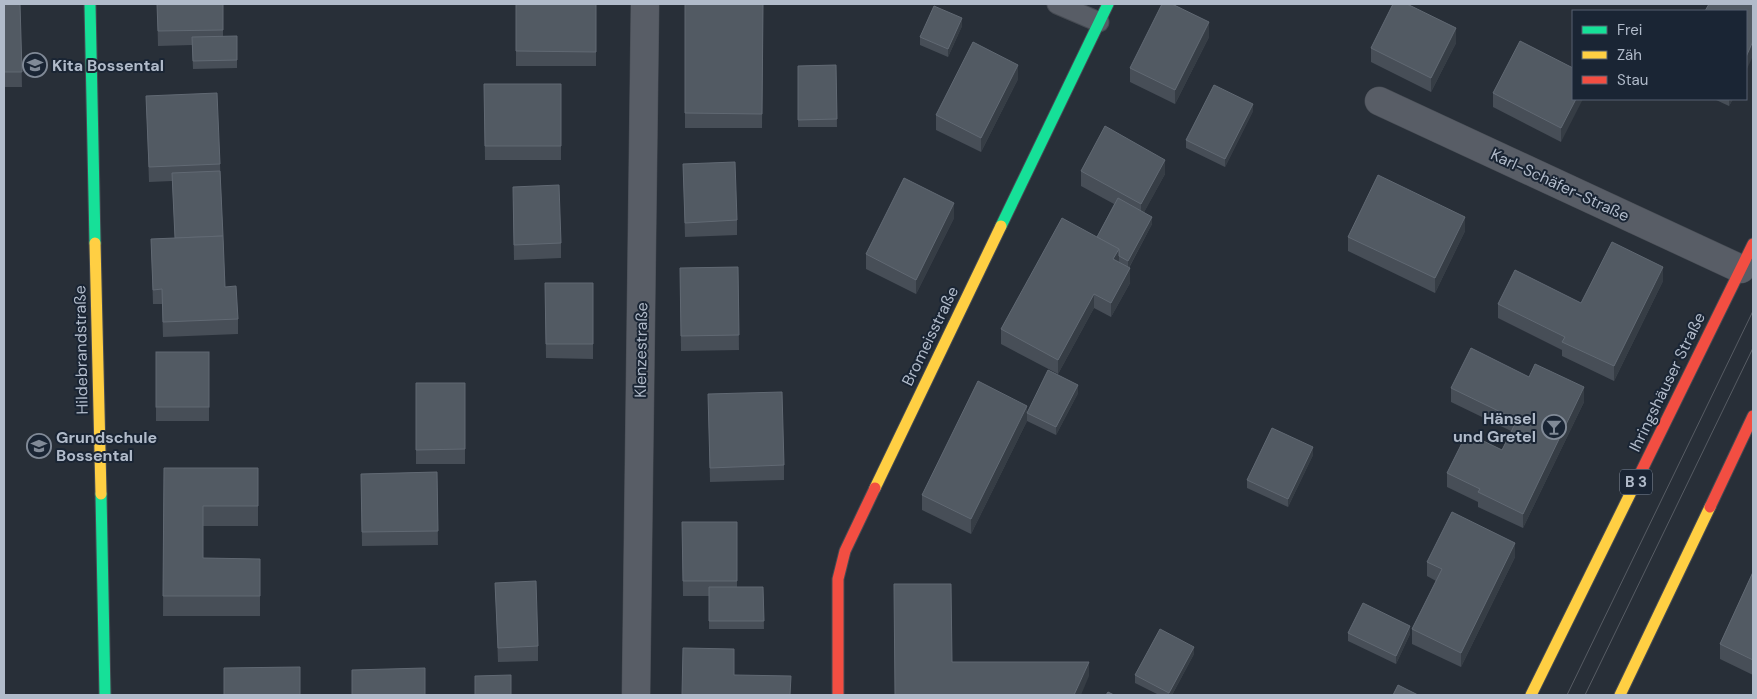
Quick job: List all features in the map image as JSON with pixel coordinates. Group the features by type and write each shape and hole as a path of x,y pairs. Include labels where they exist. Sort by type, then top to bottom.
{"street":[{"name":"Hildebrandstraße","path":"90,4 105,695"},
{"name":"Klenzestraße","path":"636,695 645,4"},
{"name":"Bromeisstraße","path":"838,695 838,579 845,551 1108,4"},
{"name":"Karl-Schäfer-Straße","path":"1379,101 1741,269"},
{"name":"Ihringshäuser Straße","path":"1531,695 1753,244"},
{"path":"1620,695 1753,416"}],"lane":[{"path":"1057,4 1099,22"}],"building":[{"path":"4,4 20,4 22,72 4,72"},
{"path":"157,4 223,4 223,30 158,31"},
{"path":"516,4 596,4 596,52 516,51"},
{"path":"685,4 763,4 762,114 685,113"},
{"path":"1162,4 1172,4 1209,22 1175,90 1130,68"},
{"path":"1393,4 1407,4 1456,28 1431,78 1371,48"},
{"path":"1709,4 1753,4 1753,41 1747,55 1747,10 1706,10"},
{"path":"934,6 962,18 948,49 920,37"},
{"path":"237,36 237,60 193,61 192,37"},
{"path":"1520,41 1572,67 1572,100 1575,100 1561,128 1493,93"},
{"path":"973,42 1018,65 981,138 936,115"},
{"path":"836,65 837,119 798,120 798,66"},
{"path":"484,84 561,84 561,146 485,146"},
{"path":"1214,85 1253,104 1225,159 1186,140"},
{"path":"217,93 220,164 149,167 146,96"},
{"path":"1105,126 1165,160 1141,204 1081,171"},
{"path":"735,162 737,220 685,223 683,164"},
{"path":"220,171 223,236 175,238 172,173"},
{"path":"1378,175 1465,217 1435,278 1348,237"},
{"path":"904,178 954,203 916,280 866,254"},
{"path":"559,185 561,243 514,245 513,187"},
{"path":"1118,198 1152,217 1128,261 1119,256 1119,249 1097,237"},
{"path":"1062,218 1119,249 1113,259 1130,268 1111,303 1094,294 1058,360 1001,329"},
{"path":"223,236 225,287 236,286 238,319 163,322 162,289 153,290 151,239"},
{"path":"1612,242 1663,267 1614,366 1562,342 1565,337 1498,304 1515,270 1581,303"},
{"path":"738,267 739,335 681,336 680,268"},
{"path":"545,283 593,283 593,344 546,344"},
{"path":"1471,348 1529,377 1535,364 1584,387 1523,514 1478,492 1480,489 1447,473 1467,433 1502,450 1517,420 1451,388"},
{"path":"156,352 209,352 209,407 156,407"},
{"path":"1048,370 1078,385 1056,427 1027,413"},
{"path":"978,381 1027,406 971,519 922,495"},
{"path":"416,383 465,383 465,449 416,450"},
{"path":"782,392 784,465 710,468 708,394"},
{"path":"1272,428 1313,447 1288,499 1247,480"},
{"path":"164,468 258,468 258,506 203,506 203,558 260,559 260,596 163,596"},
{"path":"437,472 438,531 362,532 361,474"},
{"path":"1452,512 1515,543 1461,653 1412,629 1442,569 1427,562"},
{"path":"682,522 737,522 737,581 683,581"},
{"path":"1753,572 1753,660 1720,644"},
{"path":"536,581 538,646 498,648 495,583"},
{"path":"894,584 951,584 952,662 1089,662 1074,695 895,695"},
{"path":"709,587 763,587 764,621 709,621"},
{"path":"1363,603 1410,626 1396,656 1348,633"},
{"path":"1160,629 1194,647 1169,693 1135,675"},
{"path":"683,648 734,649 734,675 791,676 790,695 682,695"},
{"path":"300,667 300,695 224,695 224,668"},
{"path":"425,668 425,695 352,695 352,670"},
{"path":"511,675 511,695 475,695 475,676"},
{"path":"1398,685 1418,695 1393,695"}],"tram line":[{"path":"1567,695 1753,311"},
{"path":"1585,695 1753,348"}],"traffic: fast":[{"path":"90,4 95,243"},
{"path":"1001,226 1108,4"},
{"path":"101,494 105,695"}],"traffic: slow":[{"path":"875,488 1001,226"},
{"path":"95,243 101,494"},
{"path":"1531,695 1635,484"},
{"path":"1620,695 1710,507"}],"traffic: jam":[{"path":"1635,484 1753,244"},
{"path":"1710,507 1753,416"},
{"path":"838,695 838,579 845,551 875,488"}],"place":[{"name":"Kita Bossental","path":"35,65"},
{"name":"Hänsel und Gretel","path":"1554,427"},
{"name":"Grundschule Bossental","path":"39,446"}]}
